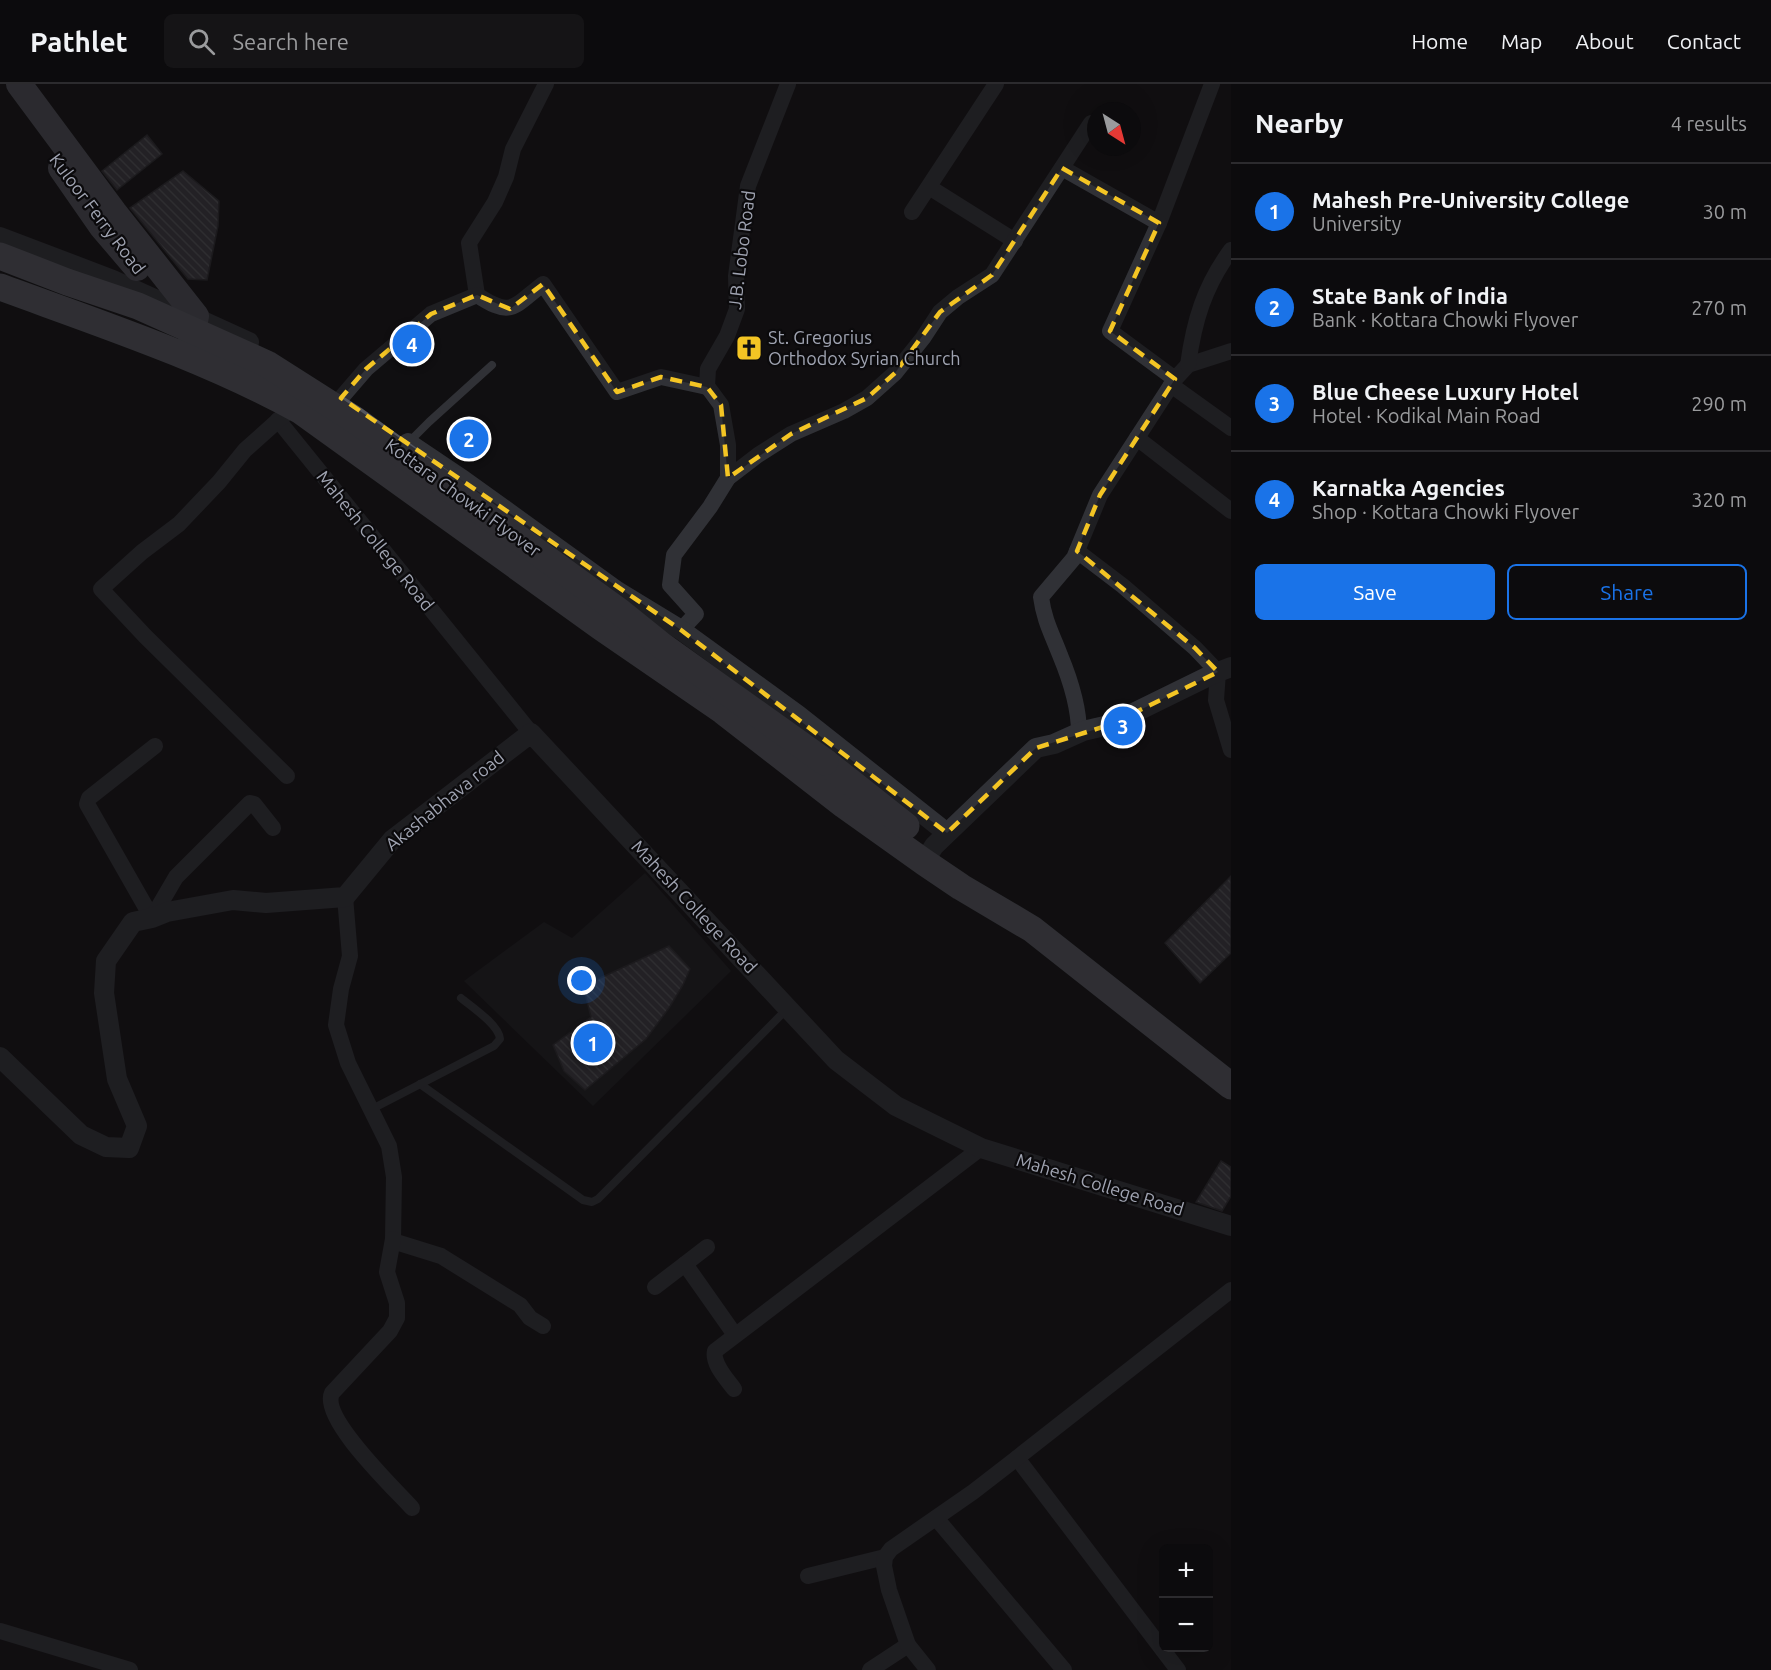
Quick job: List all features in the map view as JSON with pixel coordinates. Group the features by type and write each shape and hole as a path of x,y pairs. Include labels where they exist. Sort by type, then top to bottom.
{"highway":[{"name":"Kottara Chowki Flyover","path":"0,256 138,306 267,364 355,420 620,612 661,645 825,762 884,811 935,847"},
{"path":"0,287 176,354 272,395 286,413 723,711 844,805 935,847 1050,927 1231,1065"},
{"path":"935,847 961,887 1032,929 1231,1086"}],"main road":[{"name":"Kuloor Ferry Road","path":"19,84 114,212 196,316"},
{"name":"Kuloor Ferry Road","path":"0,86 37,134 102,227 168,304"},
{"path":"168,304 176,354"},
{"path":"176,354 196,316"}],"street":[{"path":"477,295 469,243 495,202 506,177 513,149 545,84"},
{"name":"J.B. Lobo Road","path":"707,387 708,369 727,336 737,309 736,276 748,186 788,84"},
{"path":"912,212 996,84"},
{"path":"1212,84 1159,223 1110,331 1231,428"},
{"path":"681,630 696,614 670,585 674,555 710,507 728,478 758,454 790,434 844,411 867,398 895,373 940,312 992,275 1087,129"},
{"path":"1062,168 1159,223"},
{"path":"929,187 1015,241"},
{"path":"0,237 113,280 196,316 254,344 341,398 464,480 617,591 681,630 798,715 935,847 1036,748 1109,725 1225,669"},
{"path":"1188,365 1193,328 1214,272 1231,250"},
{"path":"477,295 502,309 510,309 543,285 617,392 661,377 707,387 721,405 728,446 728,478"},
{"path":"341,398 366,369 431,314 477,295"},
{"path":"1079,733 1079,717 1061,657 1043,616 1041,597 1074,558 1100,495 1173,382 1188,365 1231,351"},
{"path":"286,413 245,450 179,524 142,552 101,589 286,776"},
{"name":"Mahesh College Road","path":"286,413 531,733 836,1060 896,1106 981,1149 1231,1226"},
{"path":"1137,438 1231,511"},
{"path":"1077,550 1195,648 1225,669"},
{"path":"1225,669 1216,700 1231,750"},
{"name":"Akashabhava road","path":"345,897 392,840 531,733"},
{"path":"152,918 87,804 88,798 155,746"},
{"path":"152,918 176,878 250,803 254,804 273,828"},
{"path":"0,1057 81,1135 106,1147 129,1148 137,1126 117,1079 104,993 106,961 133,922 167,912 233,900 266,903 345,897 350,956 341,989 336,1025 348,1064 390,1146 394,1177 393,1239 387,1272 397,1303 397,1318 390,1331 332,1393 329,1404 351,1441 412,1508"},
{"path":"734,1389 714,1356 715,1351 981,1149"},
{"path":"393,1239 396,1242 441,1256 520,1305 530,1318 543,1326"},
{"path":"655,1287 707,1247"},
{"path":"685,1264 735,1335"},
{"path":"928,1670 908,1645 889,1590 884,1566 885,1557 891,1549 1017,1458 1231,1290"},
{"path":"1017,1458 1178,1670"},
{"path":"936,1518 1064,1670"},
{"path":"808,1576 885,1557"},
{"path":"0,1631 130,1670"},
{"path":"870,1670 908,1645"}],"lane":[{"path":"408,443 492,365"},
{"path":"372,1109 494,1046 500,1039 500,1033 495,1026 461,998"},
{"path":"420,1084 583,1200 592,1202 598,1199 788,1008"}],"highlighted area":[{"path":"1062,168 1159,223 1110,331 1175,379 1100,495 1077,551 1195,648 1218,672 1109,725 1036,748 947,833 681,630 341,398 366,369 431,314 477,295 510,309 543,284 617,392 661,377 707,387 721,405 728,478 791,434 867,398 895,373 940,312 992,275"}],"shaded area":[{"path":"645,873 731,971 593,1106 464,981 544,922 572,938"}],"building":[{"path":"147,135 162,154 117,190 102,171"},
{"path":"183,171 219,201 218,226 207,280 188,279 130,208"},
{"path":"1231,876 1231,953 1200,983 1165,943"},
{"path":"669,946 690,969 683,985 646,1039 585,1090 564,1071 553,1045 591,1017 583,986"},
{"path":"1221,1161 1231,1167 1231,1196 1222,1211 1196,1202"}],"place":[{"name":"Karnatka Agencies","path":"412,344"},
{"name":"St. Gregorius Orthodox Syrian Church","path":"749,348"},
{"name":"State Bank of India","path":"469,439"},
{"name":"Blue Cheese Luxury Hotel","path":"1123,726"},
{"name":"Mahesh Pre-University College","path":"593,1043"}]}
